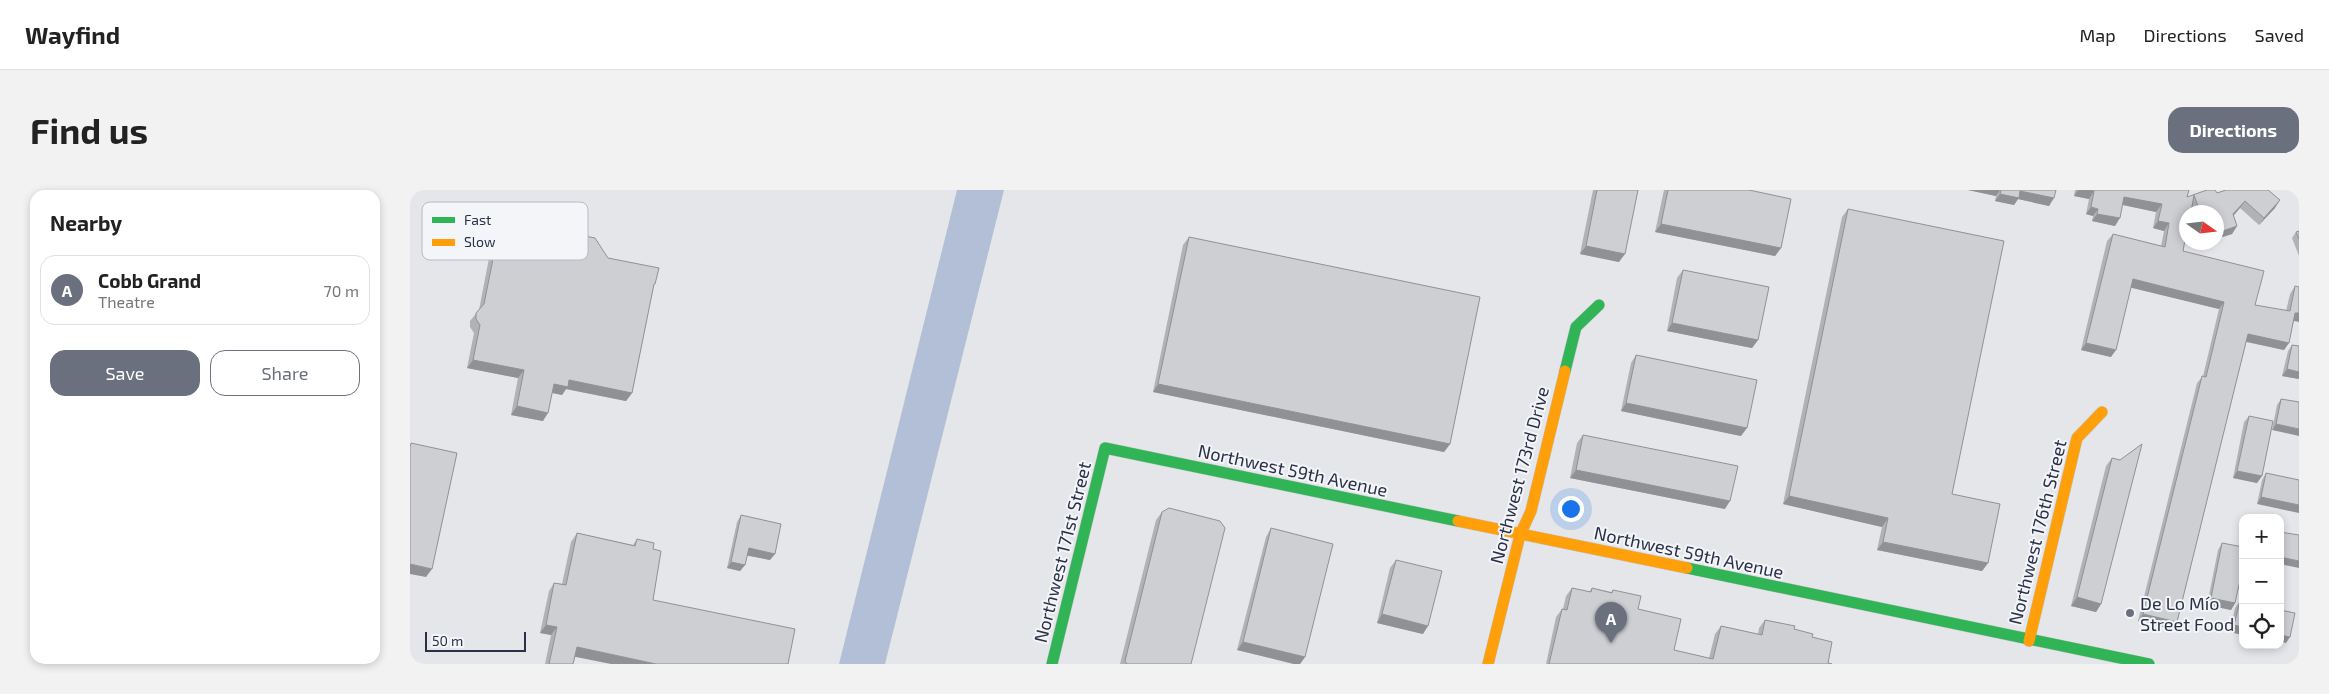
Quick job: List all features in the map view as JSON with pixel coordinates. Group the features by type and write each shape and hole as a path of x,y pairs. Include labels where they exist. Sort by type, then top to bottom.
{"street":[{"name":"Northwest 173rd Drive","path":"1488,664 1520,535 1530,511 1576,327 1599,305"},
{"name":"Northwest 176th Street","path":"2028,641 2077,438 2102,412"},
{"name":"Northwest 59th Avenue","path":"1105,448 2028,641 2149,664"},
{"name":"Northwest 171st Street","path":"1052,664 1105,448"}],"water":[{"path":"957,190 1004,190 885,664 839,664"}],"building":[{"path":"1597,190 1638,190 1625,254 1586,246"},
{"path":"1668,190 1749,190 1791,199 1781,248 1661,224"},
{"path":"2001,190 2056,190 2054,198 2020,191 2019,198 2000,194"},
{"path":"2086,190 2189,190 2187,197 2207,190 2215,190 2217,193 2226,190 2268,190 2280,200 2264,218 2245,201 2233,214 2237,226 2224,231 2224,205 2198,205 2194,195 2192,205 2179,205 2179,250 2264,271 2255,305 2290,311 2295,286 2299,287 2299,313 2295,313 2289,343 2248,334 2177,622 2143,614 2202,376 2206,377 2224,302 2133,279 2116,350 2086,343 2113,234 2165,247 2169,223 2158,221 2162,204 2124,197 2120,218 2097,214 2098,209 2091,207 2094,191"},
{"path":"1848,209 2004,241 1952,494 2000,504 1988,563 1883,542 1888,518 1789,496"},
{"path":"588,237 595,238 608,258 659,268 654,284 632,393 569,380 568,387 554,384 548,413 517,406 524,370 473,360 480,325 476,319 476,313 484,304 493,260 588,260"},
{"path":"1189,237 1480,297 1450,444 1158,384"},
{"path":"1683,270 1769,287 1758,340 1672,323"},
{"path":"2292,345 2299,346 2299,372 2287,369"},
{"path":"1636,355 1757,380 1747,428 1626,403"},
{"path":"2281,399 2299,402 2299,429 2276,424"},
{"path":"2249,416 2273,421 2262,476 2237,471"},
{"path":"1583,435 1738,466 1730,501 1576,470"},
{"path":"411,443 457,453 432,569 410,564"},
{"path":"2142,444 2101,604 2077,597 2112,458 2120,460"},
{"path":"2266,473 2299,480 2299,505 2261,497"},
{"path":"1169,508 1220,521 1225,528 1191,664 1127,664 1125,661 1162,512"},
{"path":"741,515 781,524 775,554 749,548 745,565 731,562"},
{"path":"1271,528 1333,544 1305,657 1243,642"},
{"path":"577,533 635,546 637,539 654,543 653,549 661,551 653,600 795,629 788,664 656,664 577,647 573,664 549,664 557,627 546,625 554,583 566,585"},
{"path":"2284,533 2299,535 2299,561 2284,558"},
{"path":"2222,543 2239,546 2239,585 2235,603 2211,598"},
{"path":"1396,560 1442,571 1428,626 1382,614"},
{"path":"1572,588 1591,592 1592,588 1612,593 1613,590 1641,596 1638,609 1681,619 1674,650 1713,659 1721,626 1762,635 1765,620 1795,626 1794,629 1813,634 1812,637 1832,642 1828,663 1832,664 1549,664 1562,609 1567,610"},
{"path":"2239,605 2239,626 2234,625"},
{"path":"2284,611 2295,613 2290,637 2284,636"}],"traffic: fast":[{"path":"1565,371 1576,327 1599,305"},
{"path":"1052,664 1105,448 1458,521"},
{"path":"1687,568 2149,664"}],"traffic: slow":[{"path":"1488,664 1520,535 1531,511 1565,371"},
{"path":"2029,641 2077,438 2102,412"},
{"path":"1458,521 1687,568"}],"place":[{"name":"De Lo Mío Street Food","path":"2130,613"},
{"name":"Cobb Grand","path":"1611,643"}]}
